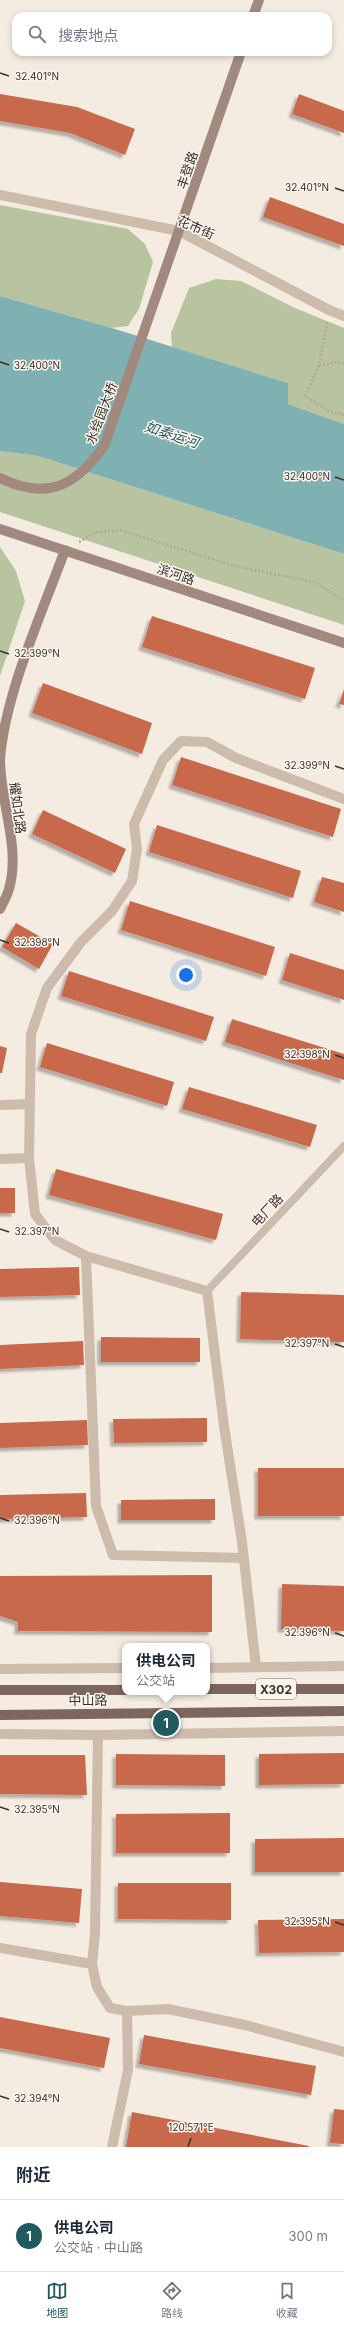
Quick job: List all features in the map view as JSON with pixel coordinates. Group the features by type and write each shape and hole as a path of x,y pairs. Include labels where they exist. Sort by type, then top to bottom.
{"main road":[{"name":"X302","path":"210,1689 344,1689"},
{"name":"中山路","path":"0,1690 122,1690"},
{"name":"中山路","path":"0,1715 344,1711"}],"street":[{"path":"254,12 259,0"},
{"name":"丰登路","path":"157,297 240,56"},
{"name":"花市街","path":"0,195 179,231 329,310 344,316"},
{"name":"水绘园大桥","path":"0,478 24,488 50,489 69,483 90,466 104,446 157,297"},
{"name":"滨河路","path":"0,529 344,643"},
{"name":"耀如北路","path":"0,909 9,890 12,862 1,792 0,760 6,719 65,550"},
{"path":"256,1667 207,1291 86,1256 55,1240 35,1214 29,1158 31,1034 47,988 81,942 112,911 132,881 137,849 134,824 164,760 181,741 207,742 236,758 344,799"},
{"path":"0,1105 30,1104"},
{"path":"0,1159 29,1158"},
{"path":"86,1256 96,1506 113,1555 243,1558"},
{"path":"210,1668 344,1666"},
{"path":"0,1669 122,1668"},
{"path":"0,1734 98,1735 344,1731"},
{"path":"98,1735 95,1934 92,1964 97,1987 110,2008 127,2011 168,2009 245,2025 344,2052"},
{"path":"0,1948 92,1964"},
{"path":"112,2147 128,2070 127,2011"}],"lane":[{"name":"电厂路","path":"207,1291 344,1146"}],"path":[{"path":"329,310 319,366 305,396 329,411 344,415"},
{"path":"319,366 337,362 344,363"},
{"path":"65,550 96,532 120,530 173,545 234,566 314,582 344,600"}],"green space":[{"path":"0,205 128,229 145,244 153,262 139,309 128,326 112,328 0,296"},
{"path":"216,279 241,281 295,308 344,328 344,424 288,404 288,383 172,347 171,333 189,288"},
{"path":"0,451 38,456 344,554 344,625 0,512"},
{"path":"0,547 16,571 25,601 0,676"}],"water":[{"name":"如泰运河","path":"0,296 112,328 288,383 288,404 344,424 344,554 38,456 0,451"}],"building":[{"path":"0,94 77,107 135,129 125,155 70,133 0,121"},
{"path":"299,94 344,111 344,133 292,114"},
{"path":"270,197 344,224 344,246 263,217"},
{"path":"152,616 315,668 305,699 142,647"},
{"path":"43,683 152,723 142,754 32,713"},
{"path":"344,689 344,705 339,704"},
{"path":"181,757 341,809 333,837 172,785"},
{"path":"43,810 126,849 115,873 32,834"},
{"path":"157,825 301,871 293,898 149,852"},
{"path":"322,877 344,883 344,912 314,902"},
{"path":"130,901 275,947 266,976 121,930"},
{"path":"16,923 53,944 39,969 2,947"},
{"path":"290,953 344,970 344,1000 282,980"},
{"path":"69,971 214,1017 206,1041 61,996"},
{"path":"232,1019 344,1054 344,1080 225,1042"},
{"path":"47,1043 174,1082 167,1106 40,1067"},
{"path":"0,1046 7,1048 2,1073 0,1073"},
{"path":"189,1087 317,1125 310,1147 182,1109"},
{"path":"56,1169 223,1214 216,1240 49,1195"},
{"path":"0,1188 15,1188 15,1213 0,1213"},
{"path":"79,1267 80,1295 0,1297 0,1269"},
{"path":"241,1292 344,1295 344,1342 240,1339"},
{"path":"101,1337 200,1338 200,1362 101,1362"},
{"path":"83,1341 84,1365 0,1369 0,1345"},
{"path":"207,1418 207,1442 114,1443 113,1419"},
{"path":"87,1420 88,1445 0,1448 0,1423"},
{"path":"258,1468 344,1468 344,1516 258,1516"},
{"path":"86,1493 87,1517 0,1519 0,1495"},
{"path":"215,1499 215,1520 121,1520 121,1500"},
{"path":"212,1575 212,1632 18,1631 18,1622 0,1616 0,1576"},
{"path":"282,1584 344,1586 344,1631 281,1629"},
{"path":"344,1753 344,1784 259,1785 259,1754"},
{"path":"116,1754 225,1755 225,1786 116,1785"},
{"path":"0,1755 85,1755 87,1795 0,1794"},
{"path":"230,1813 230,1853 116,1853 116,1814"},
{"path":"344,1838 344,1872 255,1872 255,1839"},
{"path":"0,1882 82,1889 79,1923 0,1916"},
{"path":"118,1883 231,1883 231,1920 118,1919"},
{"path":"344,1919 344,1952 259,1953 258,1920"},
{"path":"0,2017 110,2038 104,2068 0,2048"},
{"path":"144,2035 316,2066 311,2095 139,2064"},
{"path":"334,2109 344,2110 344,2144 330,2143"},
{"path":"132,2112 309,2146 309,2147 126,2147"}],"place":[{"name":"供电公司","path":"166,1723"}]}
